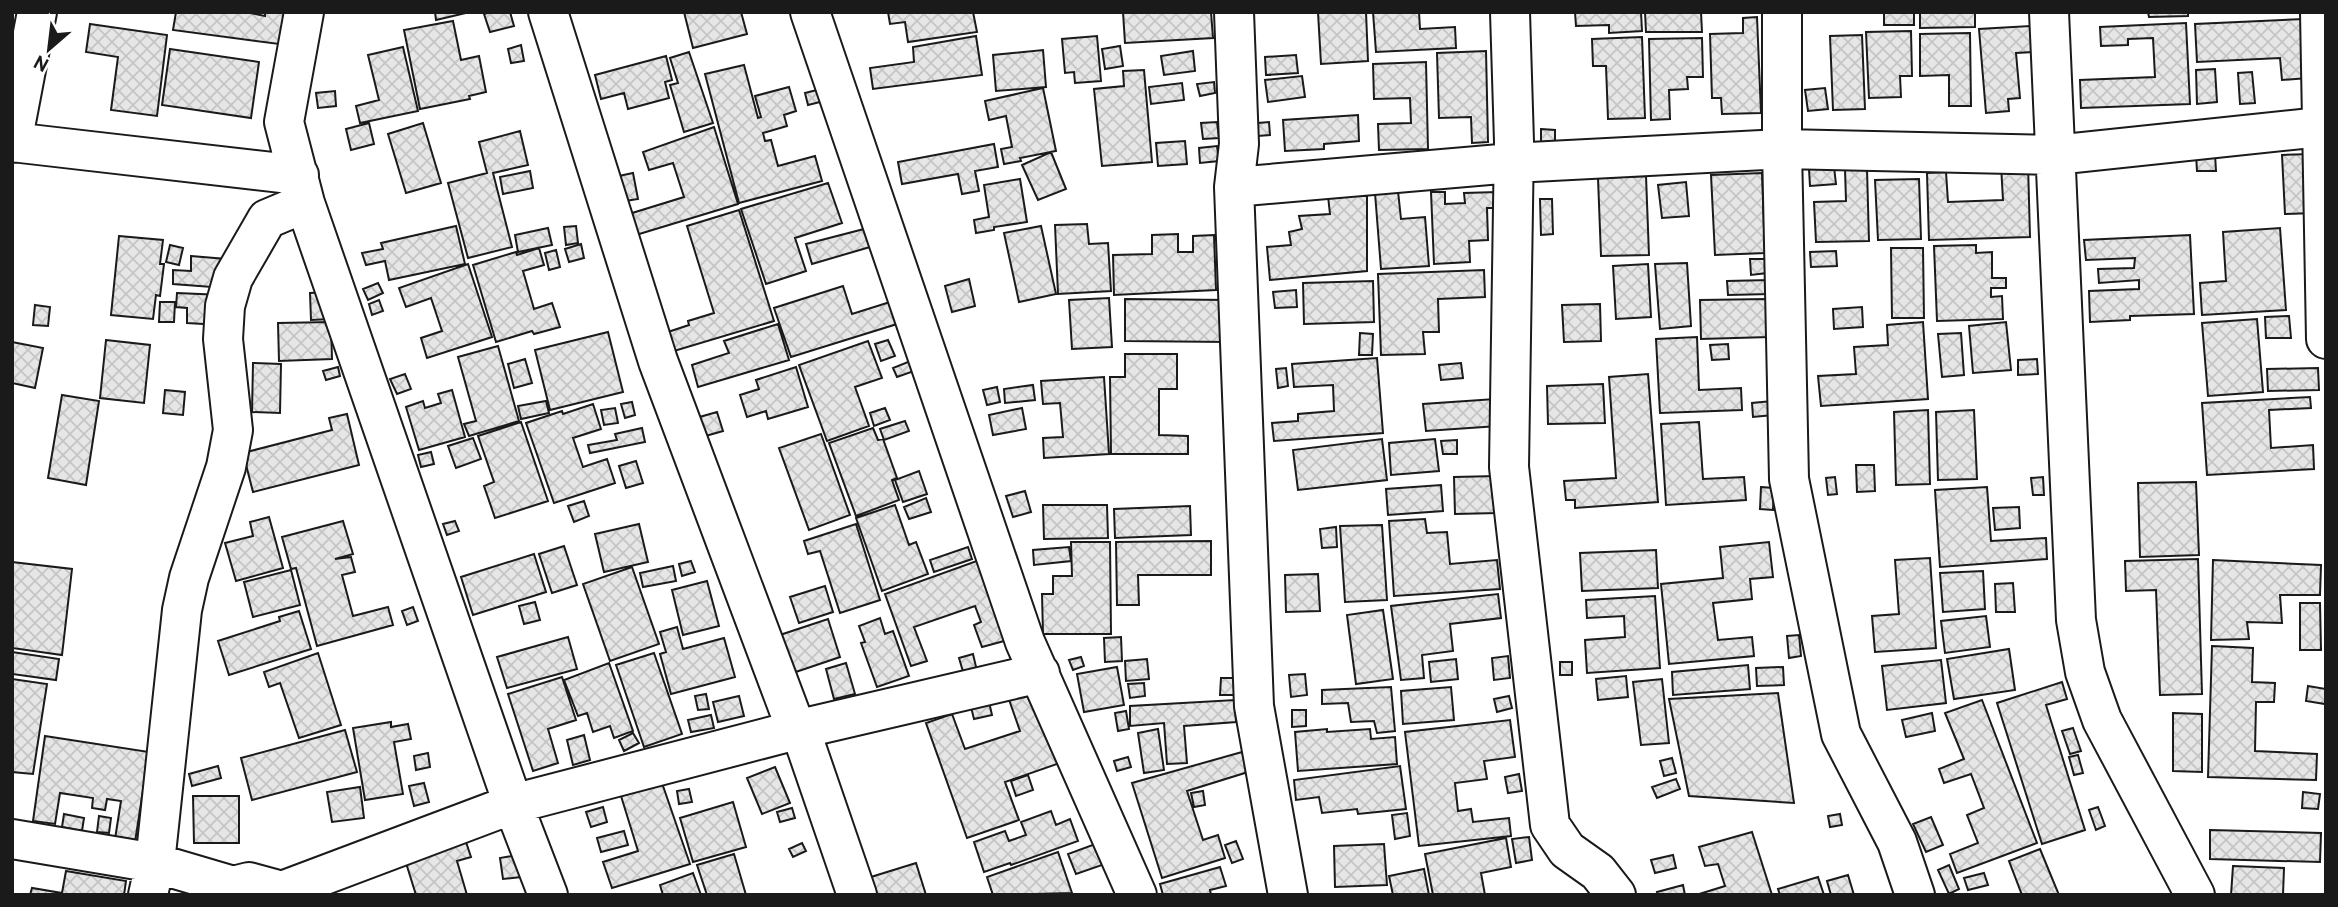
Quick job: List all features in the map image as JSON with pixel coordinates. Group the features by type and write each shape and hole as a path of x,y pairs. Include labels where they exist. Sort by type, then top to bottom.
{"street":[{"path":"37,12 12,143 302,189"},
{"path":"304,12 284,122 302,189 513,804 548,895"},
{"path":"548,12 658,361 794,726 800,729 857,895"},
{"path":"810,12 1025,642 1137,895"},
{"path":"1234,12 1239,144 1234,187 1254,706 1288,895"},
{"path":"1510,12 1514,142 1509,467 1550,825 1567,850 1598,872 1616,895"},
{"path":"1782,12 1789,479 1841,734 1897,842 1915,895"},
{"path":"2049,12 2076,620 2085,672 2102,720 2195,895"},
{"path":"2320,12 2326,339"},
{"path":"1234,187 1512,163 1782,149 2055,155 2321,127"},
{"path":"152,879 182,610 189,578 226,467 233,430 223,340 225,306 233,278 267,219 302,189"},
{"path":"12,839 152,879 233,886 249,882 283,893 513,804 800,729 1040,673"}],"building":[{"path":"176,12 246,12 265,16 265,12 285,12 279,44 173,30"},
{"path":"435,12 470,12 436,20"},
{"path":"510,12 514,26 490,32 484,14"},
{"path":"684,12 741,12 747,34 693,48"},
{"path":"888,12 973,12 977,32 908,42 905,22 890,24"},
{"path":"1123,12 1211,12 1213,38 1125,43"},
{"path":"1318,12 1366,12 1368,61 1321,64"},
{"path":"1373,12 1419,12 1420,29 1455,27 1456,48 1376,52"},
{"path":"1575,12 1641,12 1642,31 1609,33 1609,25 1576,26"},
{"path":"1645,12 1701,12 1702,32 1646,32"},
{"path":"1884,12 1914,12 1914,25 1884,25"},
{"path":"1920,12 1975,12 1975,27 1920,28"},
{"path":"2148,12 2188,12 2188,16 2149,17"},
{"path":"1757,17 1761,113 1722,114 1721,98 1712,98 1710,34 1743,33 1743,18"},
{"path":"2304,19 2308,78 2282,80 2280,58 2197,62 2195,24"},
{"path":"453,21 461,60 479,56 486,92 469,96 470,99 420,109 404,30"},
{"path":"2186,23 2190,104 2081,108 2080,80 2155,77 2153,38 2128,39 2128,45 2101,46 2100,27"},
{"path":"90,24 167,35 157,116 111,110 118,57 86,52"},
{"path":"2030,26 2033,52 2016,53 2020,98 2008,99 2009,111 1986,113 1979,29"},
{"path":"1911,31 1912,76 1900,76 1901,97 1869,98 1866,32"},
{"path":"1970,33 1971,106 1949,106 1949,75 1920,76 1920,34"},
{"path":"1862,35 1865,109 1833,110 1830,36"},
{"path":"976,36 982,75 873,89 870,68 914,62 913,47"},
{"path":"1097,36 1101,81 1075,83 1074,72 1065,73 1062,39"},
{"path":"1642,37 1645,118 1608,119 1606,66 1593,66 1592,39"},
{"path":"1702,38 1703,77 1687,77 1688,89 1669,90 1670,119 1651,120 1649,39"},
{"path":"521,45 524,61 511,63 508,49"},
{"path":"1120,46 1123,66 1105,69 1102,49"},
{"path":"403,47 418,111 360,123 356,106 379,100 368,55"},
{"path":"170,49 259,62 251,118 162,105"},
{"path":"1043,50 1046,87 996,91 993,55"},
{"path":"1193,51 1195,71 1164,75 1161,56"},
{"path":"1486,51 1488,142 1472,143 1471,117 1439,118 1437,53"},
{"path":"689,52 713,123 684,132 670,85 678,83 670,58"},
{"path":"1296,55 1298,73 1266,75 1265,57"},
{"path":"666,56 672,80 665,82 669,98 628,109 624,93 601,99 595,75"},
{"path":"1426,62 1428,149 1379,150 1378,124 1411,123 1410,98 1374,99 1373,64"},
{"path":"744,65 758,118 761,117 755,96 789,87 796,111 784,115 787,126 763,133 765,141 771,140 778,166 815,156 822,181 739,203 705,74"},
{"path":"2215,69 2217,102 2197,104 2196,70"},
{"path":"1144,70 1152,162 1102,166 1094,89 1124,86 1123,71"},
{"path":"2252,72 2255,103 2240,104 2238,73"},
{"path":"1302,76 1305,97 1268,102 1265,80"},
{"path":"1214,82 1215,93 1200,96 1197,84"},
{"path":"1182,83 1184,100 1151,104 1149,87"},
{"path":"1043,88 1056,151 1004,164 1001,149 1012,147 1006,116 989,120 985,101"},
{"path":"1825,88 1828,109 1808,111 1805,90"},
{"path":"821,89 824,101 808,105 805,93"},
{"path":"335,91 336,106 318,108 316,93"},
{"path":"1358,115 1359,141 1324,144 1324,149 1285,151 1283,120"},
{"path":"1217,122 1219,138 1203,139 1201,123"},
{"path":"1269,122 1270,135 1258,136 1258,123"},
{"path":"369,123 374,144 351,150 346,129"},
{"path":"423,123 441,183 406,193 388,134"},
{"path":"714,127 738,204 636,235 629,214 684,197 673,163 649,170 643,152"},
{"path":"1541,129 1555,130 1555,148 1541,148"},
{"path":"520,131 528,165 493,173 512,247 468,258 448,183 487,173 479,142"},
{"path":"1185,141 1187,164 1158,166 1156,143"},
{"path":"994,144 998,167 975,171 979,191 962,194 958,174 902,184 898,162"},
{"path":"1217,146 1219,161 1200,163 1199,148"},
{"path":"1051,152 1066,189 1038,200 1022,165"},
{"path":"2196,154 2215,154 2216,171 2197,171"},
{"path":"2311,154 2314,213 2285,214 2282,155"},
{"path":"2028,164 2030,237 1929,240 1927,173 1946,172 1948,202 2003,200 2001,165"},
{"path":"1834,167 1836,184 1810,186 1809,169"},
{"path":"1845,169 1867,169 1869,241 1816,242 1814,202 1846,201"},
{"path":"530,171 533,188 503,194 500,177"},
{"path":"633,173 638,199 619,202 614,177"},
{"path":"1762,173 1765,253 1715,255 1711,175"},
{"path":"1646,176 1649,255 1601,256 1598,178"},
{"path":"1020,179 1027,222 976,233 974,220 989,217 984,185"},
{"path":"1919,179 1921,239 1878,240 1875,180"},
{"path":"1686,182 1689,216 1662,218 1658,185"},
{"path":"828,183 842,223 795,238 806,271 766,284 741,209"},
{"path":"1398,191 1401,219 1425,217 1429,266 1381,269 1375,193"},
{"path":"1431,192 1445,192 1445,204 1465,203 1464,193 1497,192 1498,208 1487,208 1488,240 1469,241 1470,262 1434,264"},
{"path":"1328,196 1367,196 1367,271 1270,280 1267,247 1291,245 1289,232 1302,229 1299,216 1330,214"},
{"path":"1540,199 1552,199 1553,234 1541,235"},
{"path":"739,210 774,321 674,351 668,332 689,325 688,321 714,313 687,226"},
{"path":"1087,224 1089,244 1108,243 1111,291 1058,294 1055,225"},
{"path":"456,226 465,264 389,280 385,261 366,265 362,253 383,249 381,243"},
{"path":"576,226 578,243 566,245 564,227"},
{"path":"1041,226 1056,294 1019,302 1004,233"},
{"path":"548,228 552,245 518,252 515,235"},
{"path":"2280,228 2286,310 2202,315 2200,283 2226,281 2223,232"},
{"path":"864,229 870,247 812,264 806,244"},
{"path":"1178,234 1178,252 1193,252 1193,236 1214,235 1216,290 1114,295 1113,255 1152,254 1152,235"},
{"path":"2190,235 2194,314 2130,316 2130,320 2090,322 2089,291 2139,289 2139,280 2099,283 2098,269 2134,268 2135,258 2086,260 2084,240"},
{"path":"119,236 163,240 160,264 164,264 160,296 156,295 153,319 111,315"},
{"path":"581,244 584,258 569,262 565,249"},
{"path":"170,245 183,248 179,265 166,262"},
{"path":"1976,245 1976,253 1992,252 1992,278 2006,278 2006,288 1991,288 1991,297 2002,296 2003,319 1937,321 1934,246"},
{"path":"539,248 544,265 523,271 534,309 552,303 560,327 534,334 532,331 496,342 473,265"},
{"path":"1891,248 1923,248 1924,318 1892,318"},
{"path":"556,250 560,267 549,270 545,253"},
{"path":"1836,251 1837,266 1811,267 1810,252"},
{"path":"191,256 226,259 225,288 173,284 173,270 191,271"},
{"path":"1750,259 1767,259 1767,273 1751,275"},
{"path":"1687,263 1691,326 1660,329 1655,264"},
{"path":"468,264 492,337 427,358 421,338 442,331 431,298 406,307 399,288"},
{"path":"1648,264 1651,317 1616,319 1613,266"},
{"path":"1484,270 1485,297 1438,299 1439,332 1423,332 1425,354 1381,355 1378,274"},
{"path":"969,279 975,306 952,312 945,286"},
{"path":"1770,280 1770,294 1728,295 1727,281"},
{"path":"1373,281 1374,322 1304,324 1303,283"},
{"path":"378,283 383,293 368,300 363,289"},
{"path":"843,286 852,314 890,302 897,324 791,357 774,308"},
{"path":"1296,290 1297,307 1275,308 1273,292"},
{"path":"330,292 331,319 311,320 310,293"},
{"path":"177,293 222,295 221,325 187,323 187,308 176,307"},
{"path":"1109,298 1112,347 1072,349 1069,300"},
{"path":"1125,299 1230,300 1229,342 1125,341"},
{"path":"1768,299 1769,337 1701,339 1700,300"},
{"path":"379,300 383,311 372,315 369,304"},
{"path":"160,302 175,302 174,322 159,322"},
{"path":"1600,304 1601,341 1564,342 1562,305"},
{"path":"35,305 50,307 48,326 33,325"},
{"path":"1862,307 1863,327 1834,329 1833,309"},
{"path":"2289,316 2291,338 2266,338 2265,317"},
{"path":"2257,319 2263,392 2208,396 2202,323"},
{"path":"331,322 332,359 279,361 278,323"},
{"path":"1923,322 1928,399 1821,406 1818,376 1856,374 1854,347 1888,345 1887,325"},
{"path":"2006,322 2011,370 1973,373 1969,326"},
{"path":"778,324 789,360 698,387 692,365 729,353 724,341"},
{"path":"608,332 623,392 550,410 535,350"},
{"path":"1360,333 1373,334 1372,355 1359,355"},
{"path":"1961,333 1964,375 1942,377 1938,334"},
{"path":"1697,337 1699,390 1741,388 1742,410 1660,413 1656,339"},
{"path":"106,340 150,345 144,403 100,398"},
{"path":"888,340 895,356 881,361 875,344"},
{"path":"868,341 882,378 855,387 869,426 827,441 799,365"},
{"path":"12,342 43,348 35,388 12,383"},
{"path":"1728,344 1729,359 1712,360 1710,345"},
{"path":"498,346 519,421 469,436 464,424 476,421 458,357"},
{"path":"1125,354 1177,354 1177,389 1159,389 1159,435 1188,436 1188,454 1111,454 1110,377 1125,377"},
{"path":"1377,358 1383,433 1274,441 1272,423 1298,421 1298,414 1334,411 1333,385 1294,387 1292,364"},
{"path":"525,359 532,383 514,388 508,364"},
{"path":"2037,359 2038,374 2018,375 2018,360"},
{"path":"913,360 917,370 897,377 893,368"},
{"path":"253,363 281,364 280,413 252,412"},
{"path":"1461,363 1463,378 1441,380 1439,365"},
{"path":"338,367 340,376 326,380 323,371"},
{"path":"796,367 808,407 768,419 766,411 747,417 740,395 759,389 756,380"},
{"path":"1286,368 1288,386 1278,388 1276,369"},
{"path":"2318,368 2319,390 2268,391 2267,369"},
{"path":"405,374 411,389 397,394 390,379"},
{"path":"1648,374 1658,502 1575,508 1575,500 1566,500 1564,481 1616,478 1609,377"},
{"path":"1104,377 1109,454 1044,458 1043,438 1063,437 1060,403 1043,404 1041,381"},
{"path":"1603,384 1605,423 1548,424 1547,386"},
{"path":"1033,385 1035,400 1005,403 1004,389"},
{"path":"997,387 1000,402 987,405 983,390"},
{"path":"165,390 185,392 183,415 163,413"},
{"path":"452,390 465,437 419,450 406,407 423,401 425,408 441,403 438,394"},
{"path":"62,395 99,401 86,485 48,478"},
{"path":"2310,397 2311,408 2269,410 2271,448 2313,445 2314,469 2207,475 2202,403"},
{"path":"1495,399 1498,426 1426,431 1423,404"},
{"path":"546,401 549,413 521,419 518,406"},
{"path":"1772,401 1773,415 1753,417 1752,403"},
{"path":"632,402 635,415 625,418 621,404"},
{"path":"593,404 601,429 573,438 583,467 607,459 615,483 554,503 526,423"},
{"path":"615,408 618,423 604,425 601,410"},
{"path":"885,408 890,420 874,426 870,413"},
{"path":"1022,408 1026,429 993,435 989,415"},
{"path":"1928,410 1930,484 1896,485 1894,412"},
{"path":"1974,410 1977,479 1938,480 1936,412"},
{"path":"717,412 723,431 702,437 696,418"},
{"path":"347,414 359,465 253,492 243,453 332,430 329,418"},
{"path":"905,421 909,431 884,440 880,429"},
{"path":"521,422 548,501 495,518 484,486 494,482 478,436"},
{"path":"1699,422 1703,479 1744,477 1746,500 1666,505 1661,424"},
{"path":"642,428 645,442 590,453 588,445 617,440 615,434"},
{"path":"873,428 878,440 883,439 897,478 892,480 899,500 856,516 829,443"},
{"path":"821,434 850,515 809,530 779,448"},
{"path":"473,438 481,459 456,468 448,446"},
{"path":"1382,439 1387,480 1298,490 1293,450"},
{"path":"1435,439 1439,471 1391,475 1389,443"},
{"path":"1457,440 1457,454 1443,454 1441,441"},
{"path":"431,452 434,464 421,467 418,455"},
{"path":"636,461 643,483 626,488 619,466"},
{"path":"1856,465 1874,465 1875,491 1857,492"},
{"path":"919,471 927,494 903,502 895,480"},
{"path":"1497,476 1498,513 1455,514 1454,477"},
{"path":"1835,477 1837,494 1828,495 1826,478"},
{"path":"2043,477 2044,495 2033,495 2031,478"},
{"path":"2196,482 2199,555 2140,557 2138,483"},
{"path":"1441,485 1443,511 1388,515 1386,489"},
{"path":"1761,487 1774,488 1773,510 1760,509"},
{"path":"1987,487 1991,541 2046,538 2047,559 1940,567 1935,490"},
{"path":"1025,491 1031,512 1013,517 1006,496"},
{"path":"926,498 931,512 909,519 904,507"},
{"path":"584,501 589,516 574,522 568,506"},
{"path":"895,505 909,545 916,542 928,574 882,591 856,518"},
{"path":"1043,505 1107,505 1108,538 1044,539"},
{"path":"1190,506 1191,535 1115,538 1114,509"},
{"path":"2019,507 2020,528 1995,530 1993,508"},
{"path":"269,517 283,568 236,581 225,543 253,536 250,522"},
{"path":"1425,519 1427,533 1447,532 1450,564 1497,560 1500,589 1394,596 1389,521"},
{"path":"343,521 353,554 335,559 351,557 355,572 342,575 353,616 388,607 393,625 317,646 296,568 291,569 282,537"},
{"path":"455,521 459,531 447,535 443,524"},
{"path":"639,524 648,562 604,572 595,534"},
{"path":"856,524 880,600 840,613 820,551 808,554 804,541"},
{"path":"1382,525 1387,600 1345,602 1340,526"},
{"path":"1336,527 1337,547 1322,548 1320,529"},
{"path":"1211,541 1211,575 1138,575 1139,605 1117,605 1116,542"},
{"path":"1071,542 1110,542 1111,634 1043,634 1042,594 1053,594 1053,576 1072,576"},
{"path":"1769,542 1773,577 1750,579 1752,599 1713,603 1718,640 1752,637 1754,656 1669,664 1661,584 1723,578 1720,547"},
{"path":"564,546 577,585 552,593 539,554"},
{"path":"968,547 972,559 934,572 930,560"},
{"path":"1069,547 1071,561 1034,565 1033,550"},
{"path":"1656,550 1658,588 1582,591 1580,553"},
{"path":"534,554 546,592 473,615 461,577"},
{"path":"985,558 1015,638 982,647 974,625 981,622 975,606 914,627 927,661 911,666 885,594"},
{"path":"1930,558 1936,648 1875,652 1872,616 1899,614 1895,560"},
{"path":"2198,559 2202,694 2160,695 2156,590 2126,591 2125,561"},
{"path":"2213,560 2321,565 2320,595 2280,595 2282,623 2247,622 2249,639 2211,640"},
{"path":"691,561 695,572 682,576 679,564"},
{"path":"12,562 72,569 62,655 12,648"},
{"path":"673,566 676,581 643,587 640,573"},
{"path":"632,567 659,644 610,661 583,584"},
{"path":"291,570 300,605 253,617 244,582"},
{"path":"1983,571 1985,609 1943,612 1940,573"},
{"path":"1318,574 1320,611 1286,612 1285,575"},
{"path":"707,581 719,626 683,635 672,590"},
{"path":"2013,583 2015,612 1996,612 1995,584"},
{"path":"825,586 833,612 799,623 790,597"},
{"path":"1498,594 1501,618 1450,624 1453,651 1422,655 1424,678 1401,680 1391,606"},
{"path":"1655,596 1660,668 1587,673 1585,640 1625,637 1624,616 1587,618 1586,600"},
{"path":"535,602 540,620 524,624 519,606"},
{"path":"2300,603 2320,603 2321,650 2300,650"},
{"path":"413,607 418,621 407,625 402,611"},
{"path":"1383,610 1393,679 1356,684 1347,615"},
{"path":"299,611 311,649 229,675 218,641 280,621 279,617"},
{"path":"1986,616 1990,647 1945,653 1941,621"},
{"path":"880,618 885,634 893,631 909,676 877,687 861,643 865,642 859,626"},
{"path":"828,619 840,657 790,674 777,636"},
{"path":"677,627 683,649 724,638 735,677 671,694 660,654 666,652 660,632"},
{"path":"1799,635 1801,656 1789,658 1787,636"},
{"path":"568,637 577,669 507,688 497,657"},
{"path":"1121,637 1122,661 1105,662 1104,638"},
{"path":"2212,646 2253,648 2252,682 2275,683 2274,702 2256,702 2255,751 2317,754 2316,780 2208,777"},
{"path":"2009,649 2015,690 1954,699 1947,659"},
{"path":"12,652 59,659 56,680 12,674"},
{"path":"318,653 341,725 299,738 280,683 269,687 264,672"},
{"path":"654,653 682,734 644,747 616,665"},
{"path":"973,654 977,671 964,675 959,658"},
{"path":"1508,656 1510,678 1494,680 1492,658"},
{"path":"1081,657 1084,666 1073,670 1069,660"},
{"path":"1147,659 1149,679 1126,681 1125,661"},
{"path":"1456,659 1458,679 1431,682 1429,662"},
{"path":"1941,660 1946,703 1887,710 1882,666"},
{"path":"1560,662 1572,662 1572,675 1560,675"},
{"path":"609,663 633,731 614,738 610,726 593,732 587,713 578,716 564,680"},
{"path":"846,663 855,694 834,699 826,669"},
{"path":"1748,665 1750,689 1673,695 1672,672"},
{"path":"1117,667 1124,705 1084,712 1077,674"},
{"path":"1783,667 1784,685 1757,686 1756,668"},
{"path":"1305,674 1307,695 1291,697 1289,675"},
{"path":"1626,676 1628,697 1598,700 1596,679"},
{"path":"562,677 576,720 548,729 558,763 533,771 508,694"},
{"path":"1221,678 1234,678 1234,695 1220,695"},
{"path":"12,679 47,684 33,774 12,772"},
{"path":"1662,679 1669,743 1641,745 1633,682"},
{"path":"2062,682 2067,699 2046,705 2085,830 2042,844 1997,703"},
{"path":"1144,683 1145,696 1130,698 1128,684"},
{"path":"1032,686 1060,763 1005,782 1019,820 967,838 926,723 952,714 965,749 1020,731 1007,694"},
{"path":"2308,686 2326,689 2325,704 2306,701"},
{"path":"1391,687 1395,731 1377,733 1374,721 1351,722 1348,703 1322,704 1322,690"},
{"path":"1451,687 1454,720 1403,724 1401,691"},
{"path":"1778,693 1794,803 1689,796 1669,699"},
{"path":"706,694 709,709 698,710 695,696"},
{"path":"739,696 744,716 718,722 713,702"},
{"path":"1509,696 1512,708 1497,712 1494,699"},
{"path":"1235,700 1236,722 1184,726 1187,763 1167,764 1164,723 1130,726 1130,706"},
{"path":"1982,700 2037,843 1957,873 1950,854 1978,843 1967,815 1984,808 1971,774 1944,783 1939,769 1964,759 1945,713"},
{"path":"989,702 992,715 974,719 971,707"},
{"path":"1292,710 1306,710 1306,726 1292,727"},
{"path":"1126,711 1129,729 1118,731 1115,713"},
{"path":"1932,713 1935,731 1906,737 1902,720"},
{"path":"2173,713 2202,714 2202,772 2173,771"},
{"path":"711,715 714,728 691,732 688,720"},
{"path":"1510,720 1515,757 1484,761 1487,779 1455,783 1458,811 1471,809 1473,822 1509,818 1511,836 1419,846 1405,732"},
{"path":"391,722 391,727 408,724 411,739 394,742 403,794 365,800 353,728"},
{"path":"2073,728 2081,751 2070,754 2062,731"},
{"path":"1158,729 1164,770 1144,773 1138,733"},
{"path":"1327,729 1327,732 1370,729 1371,739 1395,737 1397,764 1298,771 1295,732"},
{"path":"345,730 357,772 252,800 241,758"},
{"path":"633,733 639,743 624,751 619,740"},
{"path":"584,735 590,760 573,765 567,740"},
{"path":"45,736 149,752 135,842 115,839 121,801 107,799 105,810 92,808 93,798 60,793 55,824 33,821"},
{"path":"1242,752 1248,772 1187,791 1203,840 1218,835 1225,858 1162,878 1132,783"},
{"path":"428,753 430,767 416,770 414,756"},
{"path":"2078,755 2083,773 2074,775 2069,757"},
{"path":"1128,757 1131,767 1117,771 1114,761"},
{"path":"1672,758 1676,773 1664,776 1660,761"},
{"path":"218,766 221,778 192,786 189,774"},
{"path":"1400,766 1406,809 1358,814 1357,809 1322,813 1319,797 1296,800 1294,780"},
{"path":"775,767 790,803 762,814 747,778"},
{"path":"1519,774 1522,791 1508,793 1505,777"},
{"path":"1028,775 1033,790 1016,796 1011,781"},
{"path":"1676,779 1680,789 1657,798 1652,787"},
{"path":"424,783 429,802 414,806 409,786"},
{"path":"662,783 690,864 612,888 603,862 638,851 621,796"},
{"path":"360,787 364,818 332,822 327,792"},
{"path":"689,789 692,802 679,804 677,791"},
{"path":"1203,791 1205,805 1194,807 1191,793"},
{"path":"2303,792 2320,794 2318,809 2302,808"},
{"path":"193,796 239,796 239,843 194,843"},
{"path":"733,802 746,847 693,862 680,818"},
{"path":"603,807 607,822 591,827 586,812"},
{"path":"2098,807 2105,826 2096,830 2089,810"},
{"path":"792,808 795,818 780,822 777,812"},
{"path":"1051,811 1056,825 1070,819 1078,841 984,872 974,842 1005,831 1009,841 1026,835 1021,822"},
{"path":"1407,813 1410,836 1395,839 1392,815"},
{"path":"64,814 84,818 82,831 62,827"},
{"path":"1840,814 1842,825 1830,827 1828,816"},
{"path":"99,816 111,818 109,833 97,832"},
{"path":"1931,817 1943,845 1926,852 1913,824"},
{"path":"2210,830 2321,833 2320,862 2210,859"},
{"path":"624,831 628,845 601,852 597,838"},
{"path":"1752,832 1772,895 1696,895 1725,886 1718,864 1705,866 1699,847"},
{"path":"1529,837 1532,860 1516,863 1512,839"},
{"path":"1506,838 1511,867 1481,873 1485,895 1433,895 1425,854"},
{"path":"1236,841 1243,859 1232,863 1225,845"},
{"path":"466,842 471,857 457,861 467,895 416,895 402,850 453,846"},
{"path":"802,843 806,851 793,857 789,849"},
{"path":"1098,843 1105,864 1076,874 1068,854"},
{"path":"1384,844 1387,885 1335,887 1334,846"},
{"path":"2040,849 2059,895 2022,895 2009,861"},
{"path":"1058,852 1072,893 993,895 987,877"},
{"path":"734,854 746,895 707,895 697,865"},
{"path":"518,855 521,877 503,879 500,858"},
{"path":"1673,855 1676,868 1655,873 1651,860"},
{"path":"916,863 926,895 877,895 871,877"},
{"path":"1949,865 1959,889 1949,894 1938,870"},
{"path":"2233,866 2284,868 2283,895 2231,895"},
{"path":"1220,867 1226,886 1210,890 1211,895 1163,895 1160,884"},
{"path":"1424,869 1429,895 1393,895 1389,876"},
{"path":"66,871 126,881 124,895 30,895 32,888 62,893"},
{"path":"693,873 701,895 663,895 660,885"},
{"path":"1984,873 1988,885 1968,890 1964,878"},
{"path":"1848,875 1854,895 1831,895 1827,881"},
{"path":"1818,877 1824,895 1780,895 1778,889"},
{"path":"1683,885 1685,895 1658,895 1657,892"}]}
